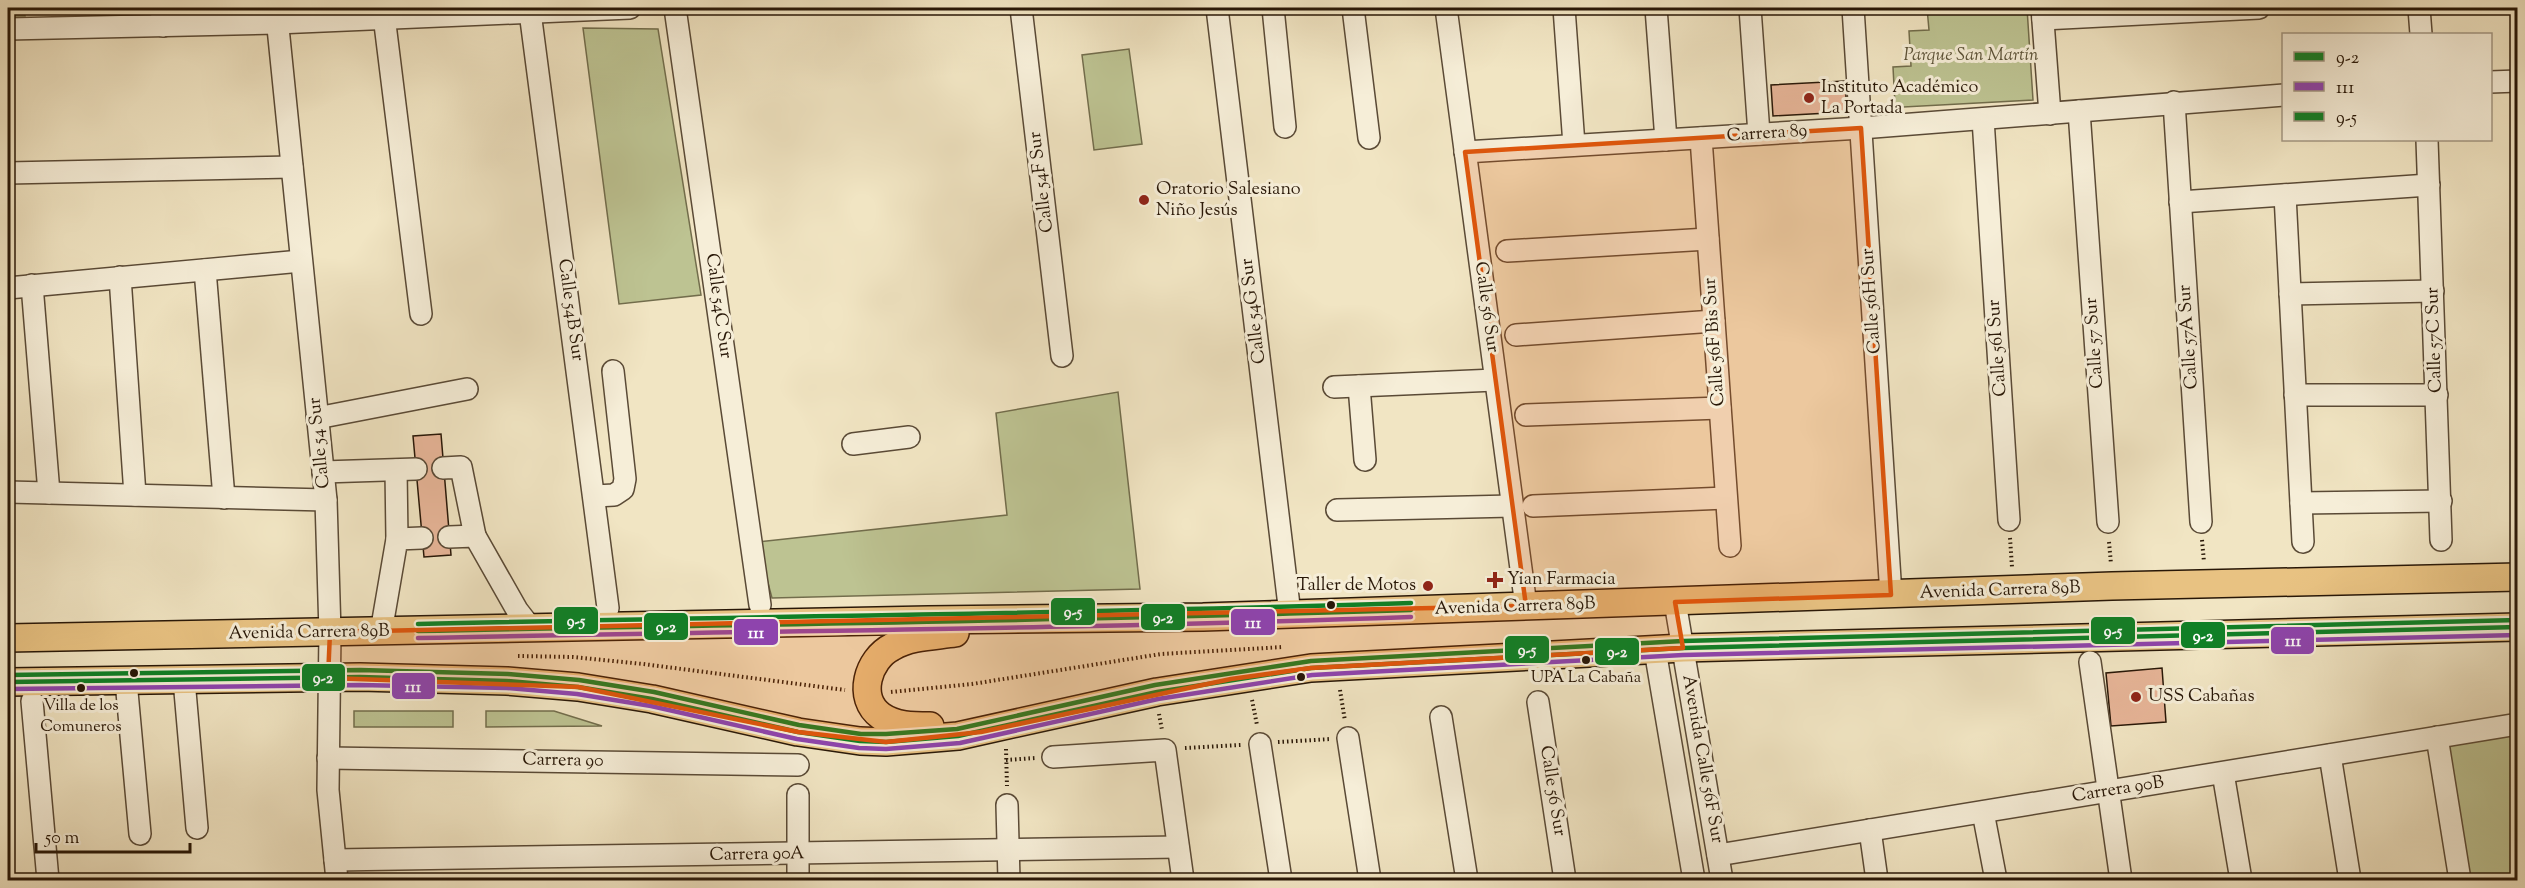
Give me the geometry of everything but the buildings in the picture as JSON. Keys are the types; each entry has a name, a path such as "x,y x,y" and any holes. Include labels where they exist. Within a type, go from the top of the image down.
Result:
{"main road":[{"name":"Avenida Carrera 89B","path":"8,638 1290,614 2112,586 2517,578"},
{"path":"1042,618 905,641 881,654 870,671 867,691 874,710 880,716 902,725 938,726 1043,717"},
{"path":"8,682 328,678 507,681 578,687 652,699 798,732 860,741 924,740 981,732 1156,693 1311,668 1683,648 2517,627"}],"street":[{"path":"8,29 162,17 530,12 630,8"},
{"name":"Calle 54C Sur","path":"675,8 760,605"},
{"name":"Calle 54F Sur","path":"1021,8 1062,356"},
{"name":"Calle 54G Sur","path":"1217,8 1290,614"},
{"path":"1273,8 1285,128"},
{"path":"1353,8 1369,138"},
{"name":"Calle 56 Sur","path":"1446,8 1495,380 1523,506 1526,606"},
{"path":"1564,8 1574,145"},
{"path":"1656,8 1666,140"},
{"path":"1750,8 1759,134"},
{"name":"Calle 56H Sur","path":"1853,8 1891,595"},
{"path":"2050,114 2042,13 2259,8"},
{"path":"2419,8 2421,33"},
{"name":"Calle 54B Sur","path":"530,12 608,608"},
{"path":"384,13 421,314"},
{"name":"Calle 54 Sur","path":"276,15 326,500 330,632 328,790 336,870"},
{"path":"2492,82 2517,81"},
{"name":"Carrera 89","path":"1465,152 1861,128 2282,95"},
{"name":"Calle 57A Sur","path":"2174,102 2201,522"},
{"name":"Calle 57 Sur","path":"2079,111 2108,522"},
{"name":"Calle 56I Sur","path":"1983,118 2009,520"},
{"name":"Calle 56F Bis Sur","path":"1701,138 1730,546"},
{"name":"Calle 57C Sur","path":"2427,141 2441,540"},
{"path":"8,172 292,167"},
{"path":"2181,202 2429,186"},
{"path":"2285,195 2303,542"},
{"path":"1507,251 1708,239"},
{"path":"8,288 302,261"},
{"path":"205,270 224,498"},
{"path":"120,277 135,495"},
{"path":"32,285 49,493"},
{"path":"2290,294 2433,291"},
{"path":"1516,335 1714,321"},
{"path":"595,496 614,495 623,489 625,479 613,371"},
{"path":"1334,387 1495,380"},
{"path":"1359,386 1365,460"},
{"path":"317,418 467,389"},
{"path":"2295,395 2437,395"},
{"path":"1526,415 1720,408"},
{"path":"853,444 909,437"},
{"path":"443,468 461,467 475,536 517,610 531,628"},
{"path":"323,472 406,469 398,539 381,632"},
{"path":"8,492 326,500"},
{"path":"1337,510 1726,498"},
{"path":"2301,503 2440,501"},
{"path":"449,537 475,536"},
{"path":"398,539 422,538"},
{"name":"Avenida Calle 56F Sur","path":"1675,602 1722,880"},
{"name":"Avenida Calle 56F Sur","path":"1655,650 1694,880"},
{"path":"2090,663 2121,880"},
{"path":"184,680 197,828"},
{"path":"126,681 140,834"},
{"path":"32,701 48,880"},
{"name":"Calle 56 Sur","path":"1538,702 1565,880"},
{"path":"1441,717 1467,880"},
{"name":"Carrera 90B","path":"1718,855 2517,724"},
{"path":"2438,737 2460,880"},
{"path":"1348,738 1370,880"},
{"path":"1260,744 1281,880"},
{"path":"1053,757 1165,750 1183,880"},
{"path":"2330,755 2350,880"},
{"name":"Carrera 90","path":"328,758 798,765"},
{"path":"2223,773 2241,880"},
{"path":"798,795 798,880"},
{"path":"1007,805 1008,880"},
{"path":"1983,812 1996,880"},
{"path":"1870,830 1877,880"},
{"name":"Carrera 90A","path":"336,870 798,854 1178,847"}],"path":[{"path":"2009,520 2013,577"},
{"path":"2108,522 2112,574"},
{"path":"2201,522 2204,572"},
{"path":"511,656 573,657 831,690 867,691 928,690 1161,654 1292,646"},
{"path":"1340,686 1348,738"},
{"path":"1252,696 1260,744"},
{"path":"1006,748 1007,805"},
{"path":"1006,760 1053,757"}],"highlighted area":[{"path":"1861,128 1891,595 1675,602 1683,648 1311,668 1231,679 981,732 886,742 798,732 578,687 328,678 330,632 1526,606 1465,152"}],"green space":[{"path":"8,8 24,8 25,16 8,16"},
{"name":"Parque San Martín","path":"1927,8 2027,8 2033,100 1885,108 1885,106 1895,105 1893,67 1911,66 1909,31 1929,30"},
{"path":"583,28 658,29 701,295 619,304"},
{"path":"1129,49 1142,144 1094,150 1082,55"},
{"path":"1118,392 1140,589 772,598 757,542 1007,515 996,413"},
{"path":"354,711 453,711 453,727 354,727"},
{"path":"486,711 554,711 602,726 486,727"},
{"path":"2517,734 2517,880 2470,880 2447,744"}],"transit line":[{"name":"9-5","path":"418,624 1411,603"},
{"name":"9-2","path":"418,631 1039,620 1411,610"},
{"name":"111","path":"418,638 1039,627 1411,617"},
{"name":"9-5","path":"8,675 360,670 508,674 579,680 654,692 799,725 861,734 886,734 957,729 1155,685 1311,661 1683,641 2518,620"},
{"name":"9-2","path":"8,682 360,677 507,681 578,687 652,699 798,732 860,741 886,742 958,736 1157,692 1311,668 1683,648 2518,627"},
{"name":"111","path":"8,689 360,685 507,688 577,694 651,706 797,739 859,748 886,749 960,743 1158,699 1312,675 1683,655 2518,635"}],"place":[{"name":"Instituto Académico La Portada","path":"1809,98"},
{"name":"Oratorio Salesiano Niño Jesús","path":"1144,200"},
{"name":"Yian Farmacia","path":"1495,580"},
{"name":"Taller de Motos","path":"1428,586"},
{"name":"UPA La Cabaña","path":"1586,660"},
{"name":"Villa de los Comuneros","path":"81,688"},
{"name":"USS Cabañas","path":"2136,697"}]}
